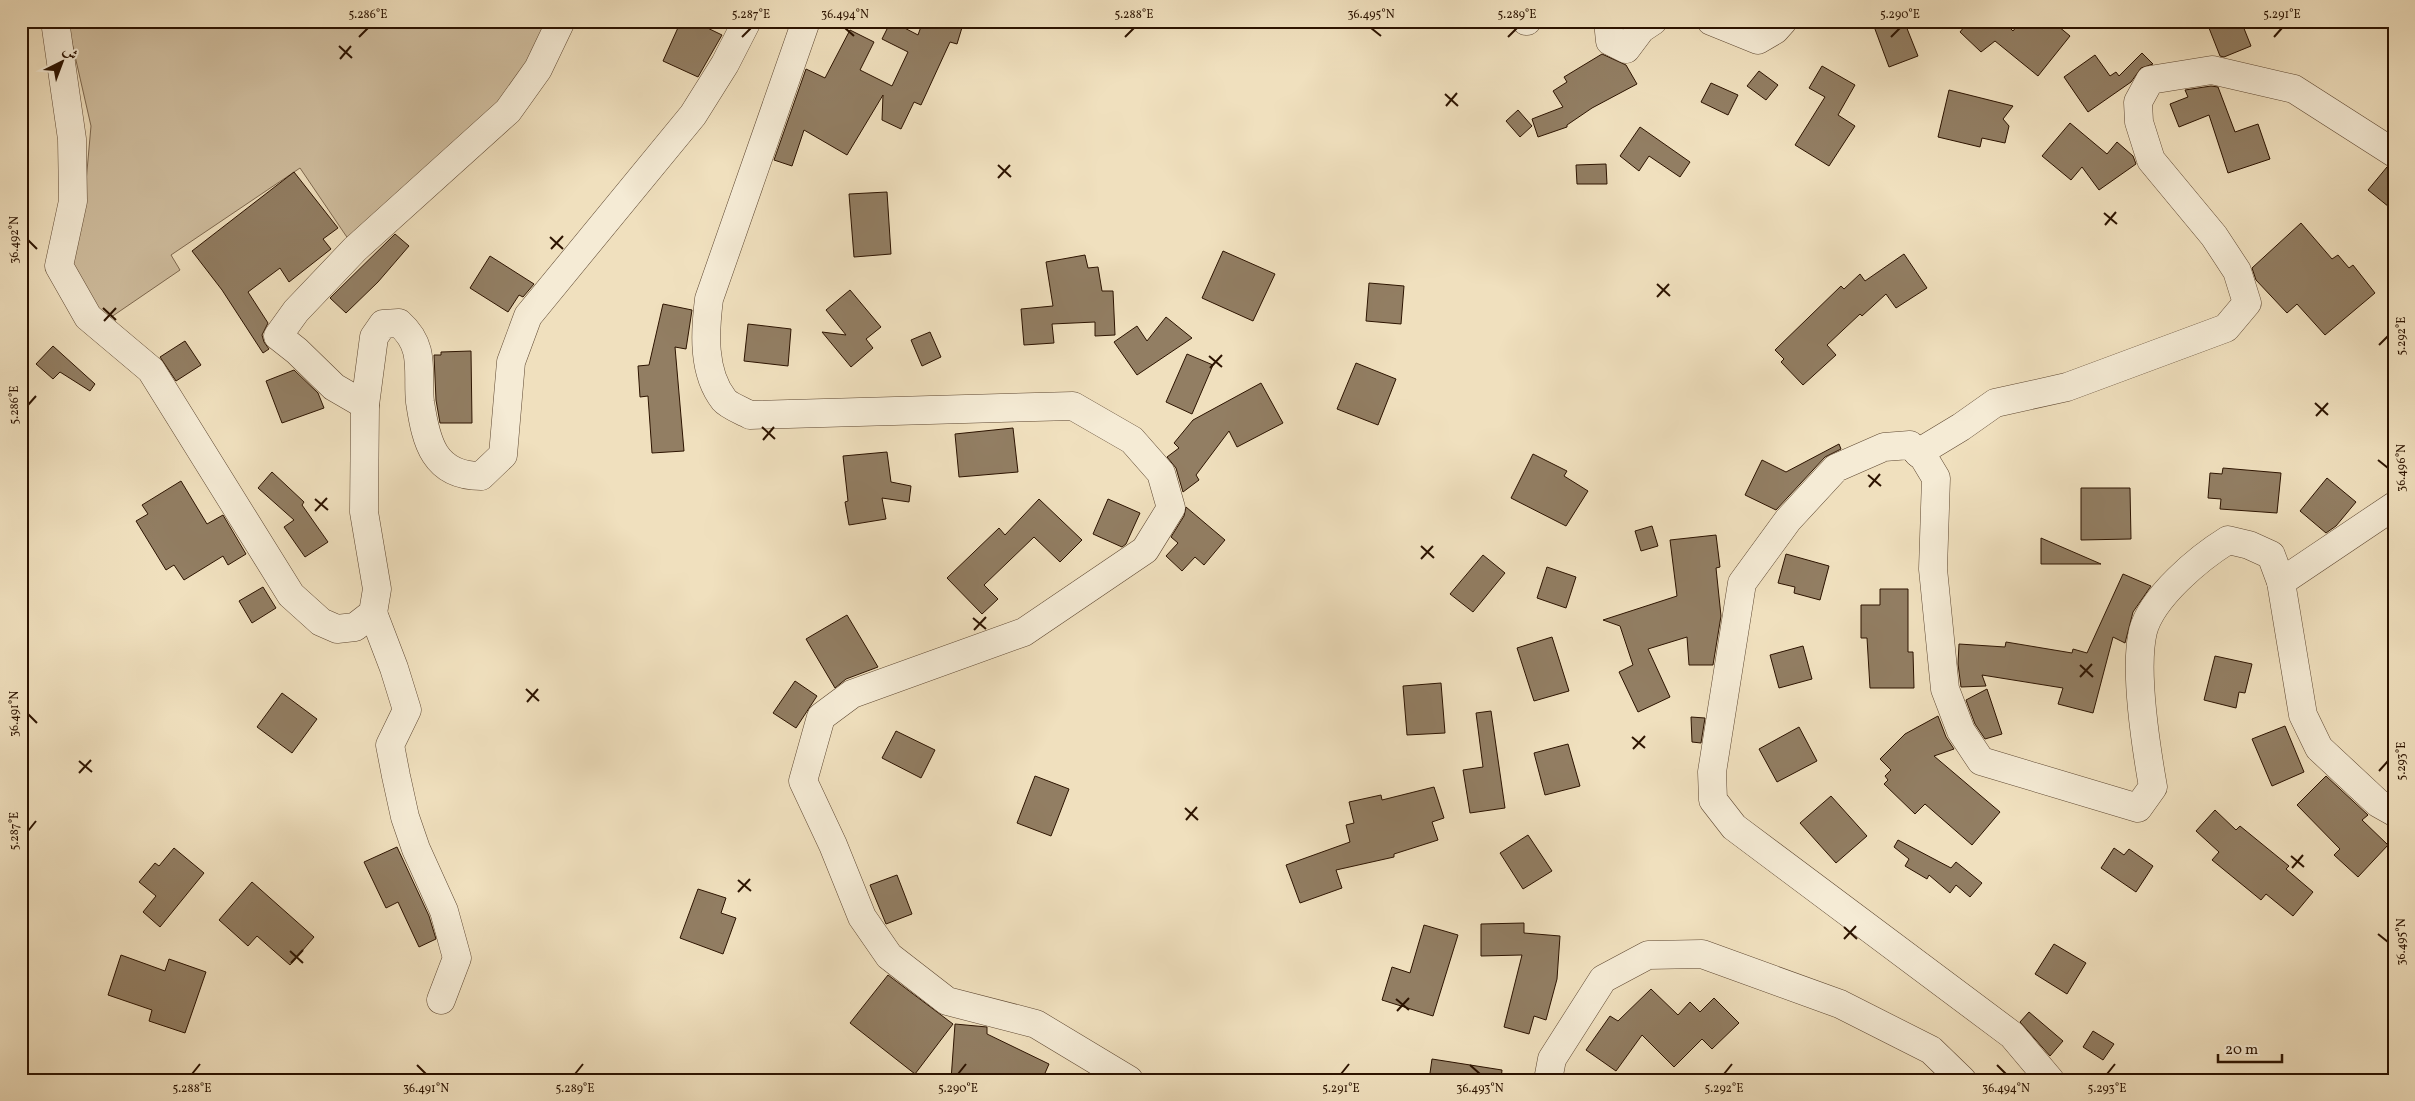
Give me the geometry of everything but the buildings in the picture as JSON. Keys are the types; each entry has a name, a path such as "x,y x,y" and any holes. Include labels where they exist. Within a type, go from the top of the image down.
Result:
{"street":[{"path":"55,21 72,139 73,201 59,266 88,317 151,370 291,595 321,622 337,629 355,627 372,612"},
{"path":"365,405 334,387 297,351 278,336 296,311 355,249 508,111 538,69 561,21"},
{"path":"441,1000 457,958 444,911 416,849 405,817 390,745 406,710 394,668 372,612 377,589 364,512 365,405 374,337 383,324 399,323 411,334 418,352 420,402 431,448 444,467 467,476 481,476 502,455 511,362 528,316 693,115 725,64 748,21"},
{"path":"806,21 709,299 704,338 712,376 724,401 750,415 1073,406 1132,440 1161,473 1171,508 1145,550 1024,632 852,694 822,718 803,781 833,845 862,917 889,956 947,1000 1036,1024 1129,1080"},
{"path":"1608,21 1610,41 1626,49 1640,29 1653,21"},
{"path":"1711,21 1758,40 1775,30 1783,21"},
{"path":"1918,453 1961,427 1995,402 2067,387 2226,328 2247,303 2237,271 2214,236 2152,160 2139,122 2138,102 2150,80 2212,70 2294,90 2394,153"},
{"path":"2050,1080 2012,1035 1734,827 1713,800 1712,772 1742,583 1788,520 1836,468 1884,447 1910,445 1924,458 1936,478 1933,570 1944,689 1961,731 1981,761 2138,808 2153,787 2139,662 2143,630 2164,593 2210,551 2228,540 2249,545 2271,555 2281,582 2303,715 2319,748 2378,803 2394,812"},
{"path":"2281,582 2394,506"},
{"path":"1548,1080 1552,1058 1603,979 1648,955 1702,954 1840,1004 1932,1050 1962,1080"}],"shaded area":[{"path":"67,21 550,21 511,90 355,249 300,168 171,255 180,270 101,324 71,266 86,182 91,126"}]}
